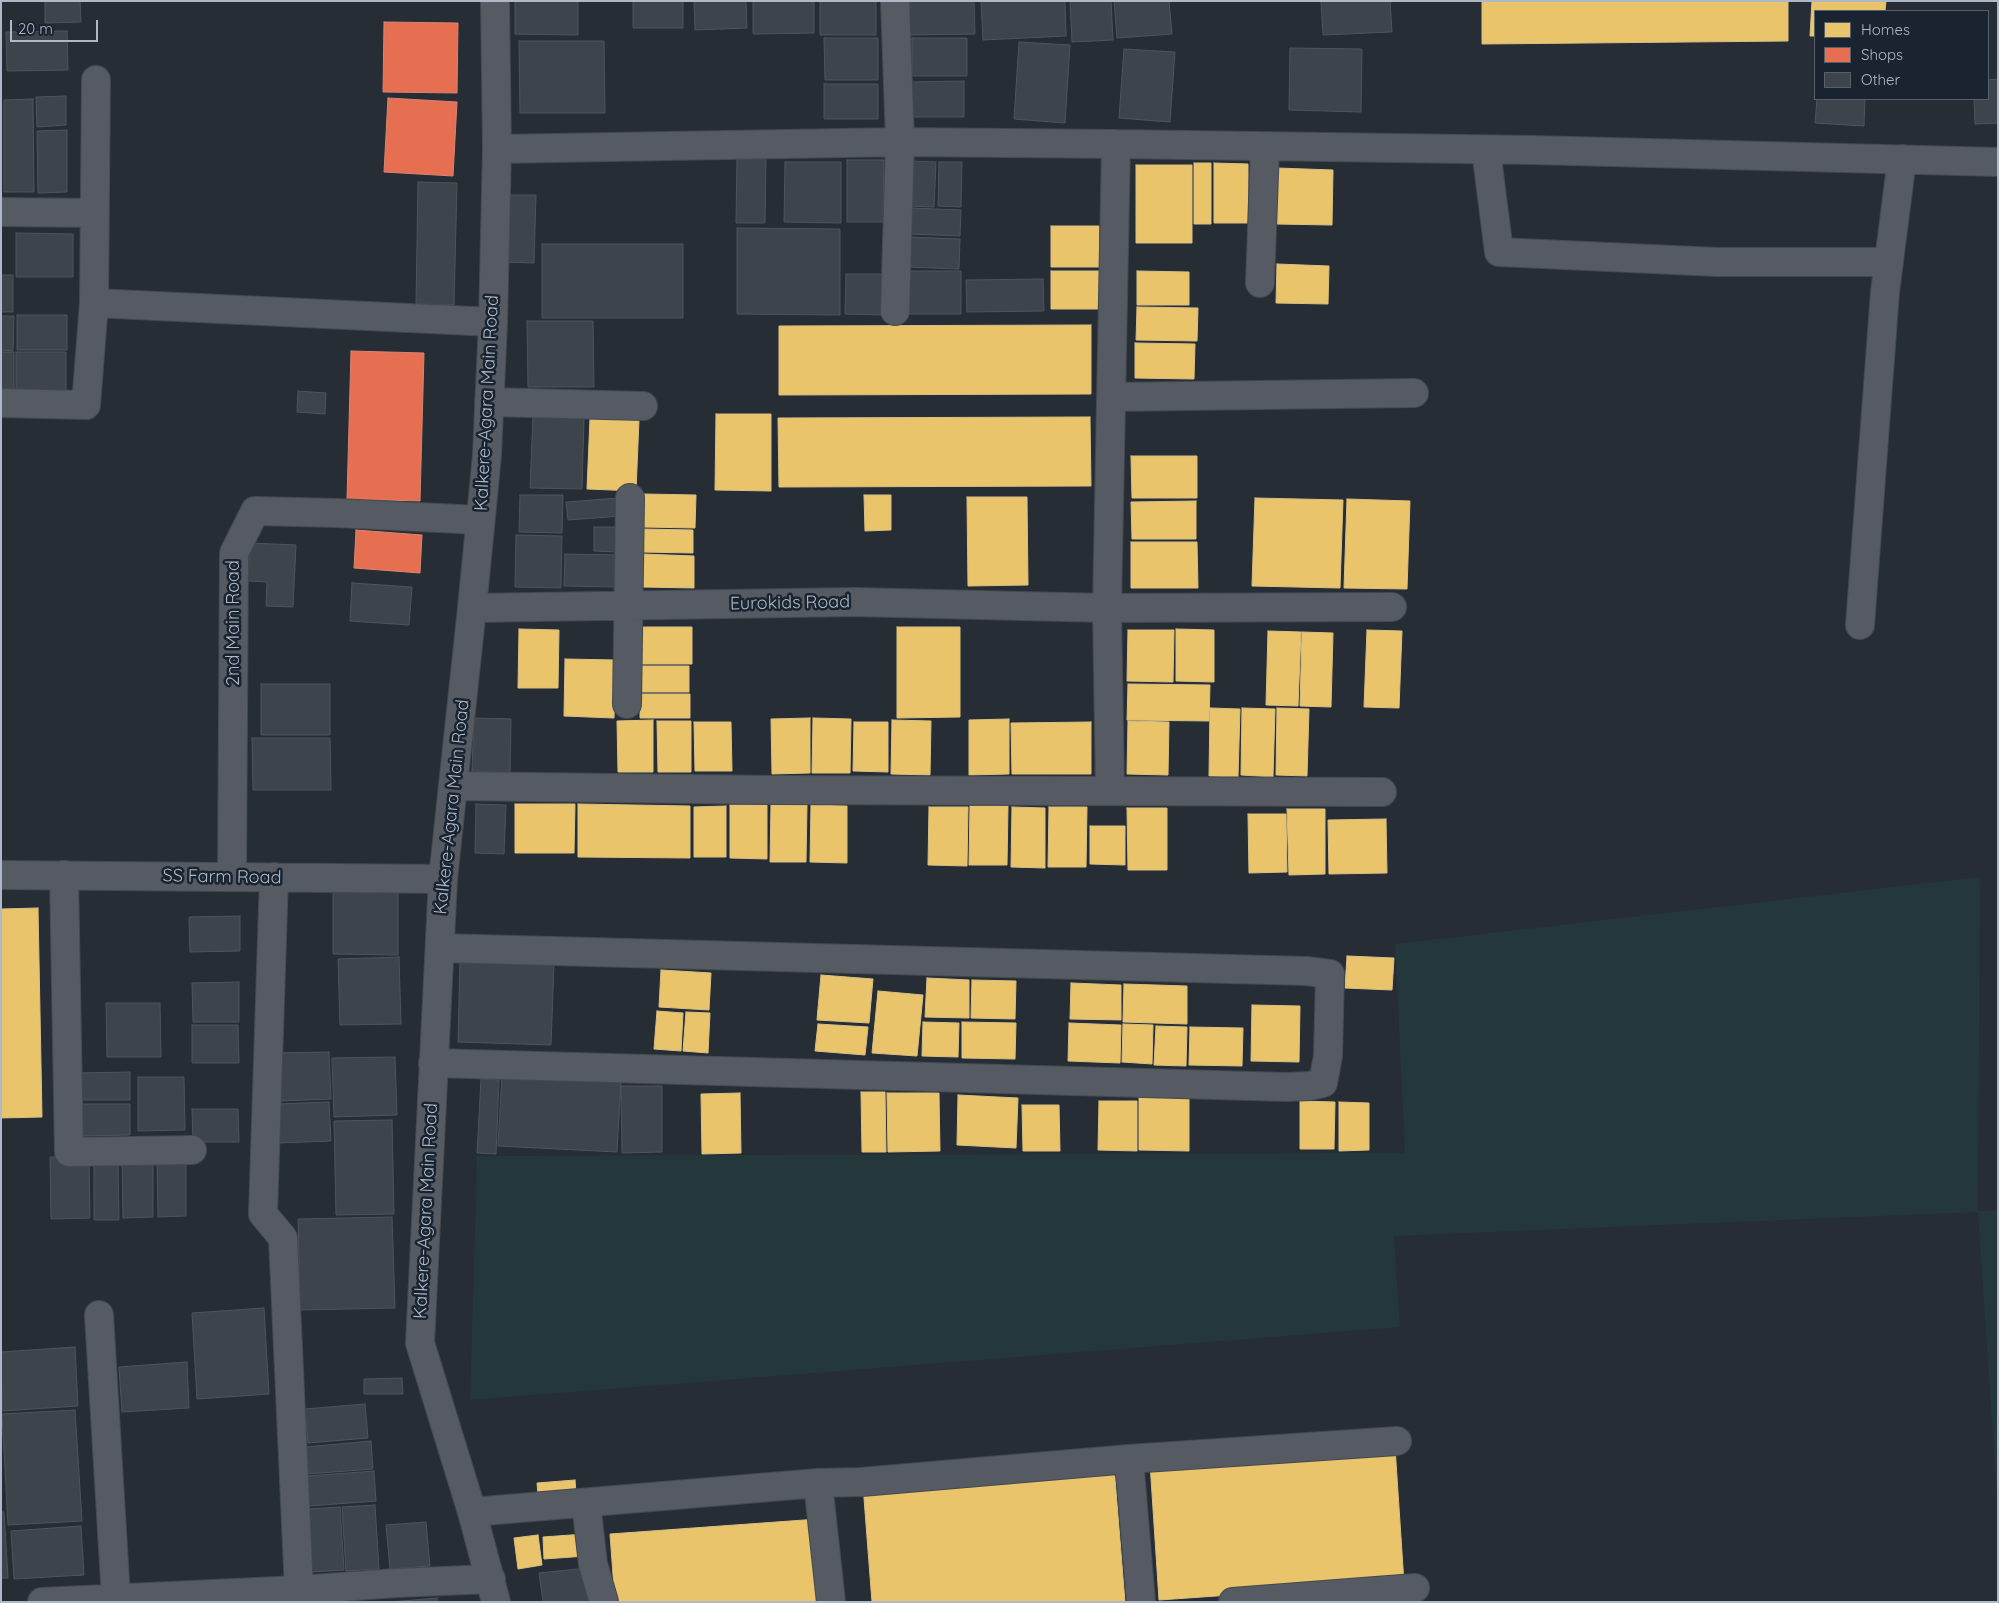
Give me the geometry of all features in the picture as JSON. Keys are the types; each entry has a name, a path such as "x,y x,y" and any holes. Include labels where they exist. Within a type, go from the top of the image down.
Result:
{"street":[{"name":"Kalkere-Agara Main Road","path":"493,1590 472,1512 420,1343 443,879 472,608 487,455 490,402 497,149 495,1"},
{"path":"895,1 900,142 895,311"},
{"path":"1,403 86,405 94,303 96,80"},
{"path":"497,149 900,142 1486,150 1998,162"},
{"path":"1110,791 1107,608 1116,144"},
{"path":"1260,283 1265,147"},
{"path":"1486,150 1499,252 1717,262 1889,262"},
{"path":"1860,624 1885,292 1902,159"},
{"path":"1,212 95,213"},
{"path":"94,303 493,322"},
{"path":"1111,397 1414,393"},
{"path":"490,402 643,406"},
{"path":"627,704 630,498"},
{"name":"2nd Main Road","path":"232,876 234,553 255,511 480,520"},
{"name":"Eurokids Road","path":"472,608 853,602 1107,608 1392,607"},
{"path":"453,786 775,790 1382,792"},
{"name":"SS Farm Road","path":"1,875 443,879"},
{"path":"64,875 70,1152 192,1150"},
{"path":"274,877 263,1214 283,1238 299,1590"},
{"path":"433,1063 1286,1088 1323,1083 1328,1056 1330,974 1306,971 440,948"},
{"path":"99,1315 116,1598"},
{"path":"472,1512 1129,1459 1397,1441"},
{"path":"1129,1459 1141,1602"},
{"path":"818,1483 831,1602"},
{"path":"586,1503 593,1564 604,1602"},
{"path":"42,1602 299,1590 396,1583 493,1590"},
{"path":"1233,1602 1415,1588"}],"green space":[{"path":"1980,877 1978,1211 1998,1211 1998,1512 1978,1212 1394,1236 1400,1327 470,1400 477,1156 1405,1153 1395,944"}],"building: Homes":[{"path":"1482,1 1788,1 1788,41 1482,44"},
{"path":"1812,1 1886,1 1885,10 1814,10 1814,36 1810,36"},
{"path":"1194,163 1211,163 1211,224 1194,224"},
{"path":"1214,163 1248,164 1248,223 1214,223"},
{"path":"1136,165 1192,165 1192,243 1136,243"},
{"path":"1277,168 1333,170 1332,225 1276,224"},
{"path":"1051,226 1099,226 1099,267 1051,267"},
{"path":"1277,264 1329,266 1328,304 1276,303"},
{"path":"1051,271 1099,271 1099,309 1051,309"},
{"path":"1137,271 1189,272 1189,305 1137,305"},
{"path":"1137,307 1198,308 1197,341 1136,340"},
{"path":"1091,325 1091,394 779,395 779,326"},
{"path":"1135,343 1195,344 1194,379 1135,378"},
{"path":"716,414 771,414 771,491 715,490"},
{"path":"1090,417 1091,486 779,487 778,418"},
{"path":"590,418 639,420 636,491 587,489"},
{"path":"1131,456 1197,456 1197,498 1132,498"},
{"path":"644,494 696,495 695,528 643,527"},
{"path":"864,495 891,495 891,530 865,531"},
{"path":"967,497 1027,497 1028,585 968,586"},
{"path":"1255,498 1343,500 1340,588 1252,586"},
{"path":"1347,499 1410,501 1407,589 1344,588"},
{"path":"1196,501 1196,539 1132,539 1131,502"},
{"path":"643,529 693,530 693,553 642,552"},
{"path":"1131,542 1197,542 1198,588 1131,588"},
{"path":"643,554 694,556 694,588 642,587"},
{"path":"639,627 692,627 692,664 639,664"},
{"path":"897,627 960,627 960,717 897,718"},
{"path":"519,629 559,630 558,688 518,688"},
{"path":"1176,629 1214,630 1214,682 1176,681"},
{"path":"1128,630 1174,630 1173,682 1127,681"},
{"path":"1367,630 1402,631 1399,708 1364,707"},
{"path":"1268,631 1301,632 1298,706 1266,705"},
{"path":"1302,632 1333,633 1331,707 1300,706"},
{"path":"565,659 616,660 614,718 564,716"},
{"path":"640,666 689,666 689,692 641,692"},
{"path":"1128,684 1210,685 1209,721 1127,720"},
{"path":"640,694 690,694 690,718 640,718"},
{"path":"1210,708 1240,709 1238,777 1209,776"},
{"path":"1242,708 1275,709 1273,777 1241,775"},
{"path":"1277,708 1309,709 1307,776 1276,775"},
{"path":"810,718 810,773 772,774 771,719"},
{"path":"813,718 851,719 850,773 812,773"},
{"path":"1009,719 1009,774 969,775 969,720"},
{"path":"653,720 653,772 618,772 617,721"},
{"path":"892,720 931,721 930,775 891,774"},
{"path":"657,721 691,721 691,772 658,772"},
{"path":"1128,721 1169,722 1168,775 1127,774"},
{"path":"694,722 731,722 732,771 695,771"},
{"path":"854,722 888,722 888,772 853,771"},
{"path":"1091,722 1091,774 1012,774 1011,723"},
{"path":"515,804 575,804 574,853 515,853"},
{"path":"578,804 690,806 690,858 578,857"},
{"path":"730,805 767,805 767,859 730,858"},
{"path":"771,805 807,805 806,862 770,862"},
{"path":"811,805 847,806 847,863 810,862"},
{"path":"726,806 726,857 694,857 694,807"},
{"path":"970,806 1008,806 1007,865 969,865"},
{"path":"929,807 968,807 967,866 928,865"},
{"path":"1012,807 1045,808 1045,868 1011,867"},
{"path":"1049,807 1087,807 1086,867 1048,867"},
{"path":"1127,808 1167,808 1167,870 1128,870"},
{"path":"1287,809 1325,809 1325,874 1289,875"},
{"path":"1248,814 1286,814 1287,872 1249,873"},
{"path":"1386,819 1387,873 1329,874 1328,820"},
{"path":"1090,826 1125,826 1125,865 1090,864"},
{"path":"38,908 42,1117 1,1118 1,909"},
{"path":"1347,956 1394,958 1392,990 1345,988"},
{"path":"661,970 711,973 709,1010 659,1007"},
{"path":"821,975 873,979 869,1023 817,1020"},
{"path":"927,978 969,980 969,1018 925,1017"},
{"path":"972,980 1016,981 1015,1019 971,1018"},
{"path":"1071,983 1121,985 1121,1020 1070,1019"},
{"path":"1124,984 1187,986 1187,1024 1123,1022"},
{"path":"878,991 923,995 917,1056 872,1053"},
{"path":"1252,1005 1300,1006 1299,1062 1251,1061"},
{"path":"657,1011 683,1013 681,1051 654,1049"},
{"path":"686,1012 710,1013 708,1053 683,1051"},
{"path":"923,1022 959,1023 958,1057 922,1056"},
{"path":"962,1022 1016,1023 1015,1059 962,1058"},
{"path":"1069,1023 1121,1025 1120,1063 1068,1061"},
{"path":"818,1024 868,1027 865,1055 815,1051"},
{"path":"1123,1024 1153,1025 1152,1064 1122,1062"},
{"path":"1156,1026 1187,1027 1186,1066 1154,1065"},
{"path":"1190,1027 1243,1028 1242,1066 1189,1065"},
{"path":"861,1092 885,1092 886,1152 862,1152"},
{"path":"740,1093 741,1153 702,1154 701,1094"},
{"path":"887,1093 939,1093 940,1151 888,1152"},
{"path":"958,1095 1018,1098 1016,1148 957,1145"},
{"path":"1139,1097 1189,1097 1189,1151 1139,1150"},
{"path":"1099,1101 1137,1101 1137,1151 1098,1150"},
{"path":"1300,1101 1335,1102 1334,1149 1300,1149"},
{"path":"1339,1102 1369,1103 1369,1150 1339,1151"},
{"path":"1022,1105 1059,1105 1060,1151 1023,1151"},
{"path":"1395,1447 1404,1583 1159,1600 1150,1463"},
{"path":"1114,1465 1125,1602 872,1602 863,1485"},
{"path":"575,1480 576,1493 538,1495 537,1483"},
{"path":"818,1519 824,1602 615,1602 610,1534"},
{"path":"585,1534 586,1556 544,1559 543,1537"},
{"path":"538,1535 542,1565 518,1569 514,1538"}],"building: Shops":[{"path":"384,22 458,23 457,93 383,92"},
{"path":"388,98 457,102 453,176 384,172"},
{"path":"351,351 424,353 420,501 347,499"},
{"path":"356,530 422,535 420,573 354,568"}],"building: Other":[{"path":"45,1 80,1 81,22 45,23"},
{"path":"515,1 578,1 578,35 515,34"},
{"path":"633,1 683,1 683,28 633,28"},
{"path":"694,1 746,1 747,28 695,30"},
{"path":"753,1 814,1 814,33 753,34"},
{"path":"820,1 876,1 876,35 820,35"},
{"path":"909,1 974,1 975,34 910,35"},
{"path":"981,1 1065,1 1066,36 983,40"},
{"path":"1070,1 1111,1 1113,40 1072,42"},
{"path":"1114,1 1169,1 1172,34 1117,38"},
{"path":"1321,1 1390,1 1392,32 1323,35"},
{"path":"67,31 68,70 7,71 6,32"},
{"path":"824,38 878,38 878,80 825,80"},
{"path":"912,38 967,38 967,76 912,76"},
{"path":"519,41 604,41 605,113 520,113"},
{"path":"1019,42 1070,45 1065,123 1014,119"},
{"path":"1290,48 1362,49 1361,112 1289,110"},
{"path":"1124,49 1175,52 1170,122 1119,118"},
{"path":"1998,79 1998,123 1975,124 1974,100 1989,100 1989,80"},
{"path":"964,81 964,117 913,117 912,82"},
{"path":"824,84 878,84 878,119 824,119"},
{"path":"66,96 66,125 37,127 36,97"},
{"path":"33,99 34,192 4,192 4,100"},
{"path":"1817,100 1865,100 1864,126 1815,123"},
{"path":"67,130 67,192 38,193 37,131"},
{"path":"737,158 766,158 765,223 736,223"},
{"path":"847,160 884,160 883,222 847,222"},
{"path":"910,161 936,162 934,207 908,206"},
{"path":"785,162 841,162 841,223 784,222"},
{"path":"939,162 962,162 961,207 938,206"},
{"path":"418,182 457,183 454,305 416,304"},
{"path":"506,195 536,195 534,263 504,262"},
{"path":"910,208 961,210 960,236 909,234"},
{"path":"737,228 840,229 840,315 737,314"},
{"path":"16,233 73,234 73,277 16,277"},
{"path":"909,237 960,239 959,269 908,267"},
{"path":"542,244 683,244 683,318 542,318"},
{"path":"908,271 961,271 961,314 908,314"},
{"path":"846,274 884,274 884,315 845,314"},
{"path":"1,275 13,275 13,312 1,312"},
{"path":"1043,279 1044,311 967,312 966,280"},
{"path":"17,315 67,315 67,350 17,350"},
{"path":"1,316 14,316 13,351 1,350"},
{"path":"527,321 593,321 594,387 528,387"},
{"path":"1,352 14,352 14,392 1,392"},
{"path":"16,352 66,352 66,393 16,393"},
{"path":"298,391 326,393 325,414 297,412"},
{"path":"533,416 584,418 582,489 530,488"},
{"path":"520,495 563,495 562,533 519,532"},
{"path":"619,498 621,516 568,520 566,502"},
{"path":"594,527 619,527 618,552 594,551"},
{"path":"516,535 562,536 561,588 515,587"},
{"path":"250,543 296,545 293,607 266,606 267,582 248,581"},
{"path":"565,554 617,555 617,587 564,586"},
{"path":"352,583 412,587 409,625 350,621"},
{"path":"261,684 330,684 330,735 261,735"},
{"path":"474,718 511,719 510,773 472,771"},
{"path":"252,738 330,738 331,790 253,790"},
{"path":"476,804 506,805 504,854 475,853"},
{"path":"333,892 398,892 398,955 333,954"},
{"path":"240,916 240,951 190,952 189,917"},
{"path":"399,957 401,1024 340,1025 338,959"},
{"path":"460,961 554,963 551,1045 458,1042"},
{"path":"239,982 239,1022 193,1022 192,983"},
{"path":"106,1003 160,1003 161,1057 107,1057"},
{"path":"192,1025 238,1025 239,1063 192,1063"},
{"path":"329,1052 331,1099 279,1101 277,1053"},
{"path":"395,1057 397,1115 334,1117 332,1058"},
{"path":"130,1072 130,1100 79,1100 79,1073"},
{"path":"502,1075 621,1081 617,1152 498,1146"},
{"path":"138,1077 184,1077 185,1130 138,1131"},
{"path":"481,1079 499,1080 496,1154 477,1153"},
{"path":"621,1086 662,1086 662,1152 622,1153"},
{"path":"329,1102 331,1141 278,1143 277,1104"},
{"path":"82,1104 130,1104 130,1135 82,1136"},
{"path":"192,1109 238,1109 239,1142 193,1142"},
{"path":"392,1120 394,1214 336,1215 334,1121"},
{"path":"89,1156 90,1218 51,1219 50,1157"},
{"path":"118,1160 119,1220 94,1220 94,1161"},
{"path":"157,1160 186,1160 186,1216 158,1217"},
{"path":"122,1161 153,1161 153,1217 123,1218"},
{"path":"392,1217 395,1308 300,1310 298,1219"},
{"path":"264,1308 269,1394 197,1399 192,1313"},
{"path":"75,1347 78,1406 2,1411 1,1352"},
{"path":"187,1362 189,1408 122,1412 119,1367"},
{"path":"402,1378 403,1394 364,1394 364,1379"},
{"path":"365,1404 368,1438 308,1443 305,1409"},
{"path":"75,1410 82,1521 8,1525 2,1414"},
{"path":"371,1441 373,1469 308,1474 306,1447"},
{"path":"374,1471 376,1501 309,1506 307,1476"},
{"path":"375,1505 379,1569 346,1571 342,1507"},
{"path":"340,1507 344,1570 311,1572 308,1509"},
{"path":"1,1512 4,1512 8,1578 1,1578"},
{"path":"426,1522 430,1566 390,1569 386,1525"},
{"path":"81,1526 84,1575 14,1579 11,1531"},
{"path":"587,1568 591,1602 543,1602 539,1573"},
{"path":"437,1598 437,1602 391,1602"}]}
